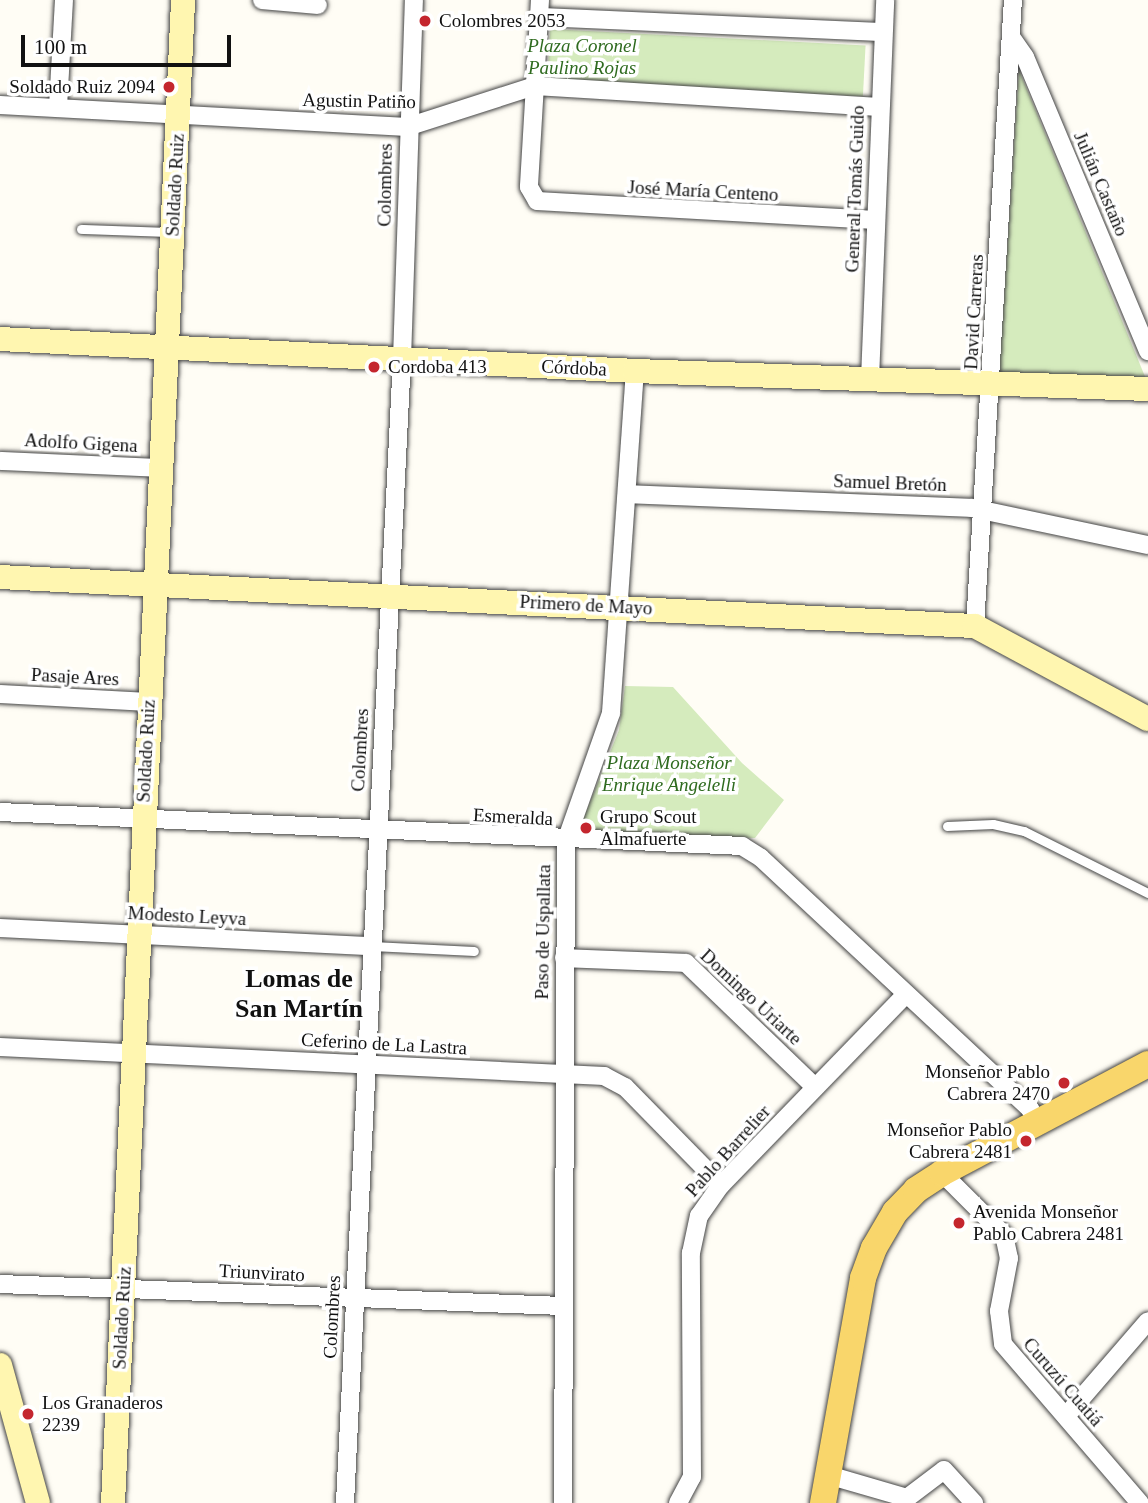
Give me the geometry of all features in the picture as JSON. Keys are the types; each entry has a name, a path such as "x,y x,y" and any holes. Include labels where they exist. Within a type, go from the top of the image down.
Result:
{"main road":[{"name":"Soldado Ruiz","path":"113,1503 183,0"},
{"name":"Córdoba","path":"0,339 635,371 1148,389"},
{"name":"Primero de Mayo","path":"0,578 620,606 975,626 1148,719"},
{"path":"823,1503 859,1296 871,1255 906,1199 942,1173 1148,1064"},
{"path":"0,1365 38,1503"}],"street":[{"path":"58,107 64,0"},
{"path":"262,0 318,5"},
{"name":"Colombres","path":"345,1503 402,359 407,127 414,0"},
{"name":"General Tomás Guido","path":"870,379 885,0"},
{"name":"David Carreras","path":"975,626 985,510 1013,0"},
{"path":"534,86 539,8 883,32"},
{"name":"Julián Castaño","path":"1011,37 1025,57 1148,351"},
{"name":"Agustin Patiño","path":"0,104 407,127 534,86 879,107"},
{"name":"José María Centeno","path":"534,86 531,197 543,204 875,219"},
{"name":"Paso de Uspallata","path":"564,1503 562,1074 566,841 609,726 620,606 635,371"},
{"name":"Adolfo Gigena","path":"0,461 160,468"},
{"name":"Samuel Bretón","path":"627,494 985,510 1148,545"},
{"name":"Pasaje Ares","path":"0,694 149,702"},
{"name":"Esmeralda","path":"0,812 566,841 742,846 761,858 1030,1109 1038,1123"},
{"name":"Modesto Leyva","path":"0,928 372,946"},
{"name":"Domingo Uriarte","path":"564,958 686,962 816,1087"},
{"name":"Pablo Barrelier","path":"678,1503 692,1477 691,1240 699,1216 722,1185 905,995"},
{"name":"Ceferino de La Lastra","path":"0,1048 366,1063 562,1074 615,1080 722,1185"},
{"name":"Curuzú Cuatiá","path":"942,1173 1004,1235 1009,1258 999,1311 1003,1344 1142,1499"},
{"name":"Triunvirato","path":"0,1284 564,1306"},
{"path":"1066,1416 1148,1321"},
{"path":"828,1475 907,1498 944,1470 974,1503"}],"lane":[{"path":"81,229 173,232"},
{"path":"947,826 993,824 1024,831 1148,893"},
{"path":"372,946 474,951"}],"green space":[{"name":"Plaza Coronel Paulino Rojas","path":"550,29 866,46 863,96 547,80"},
{"path":"1019,70 1146,379 999,375"},
{"name":"Plaza Monseñor Enrique Angelelli","path":"625,686 673,687 742,763 784,800 755,838 577,834 619,730"}],"place":[{"name":"Colombres 2053","path":"425,21"},
{"name":"Soldado Ruiz 2094","path":"169,87"},
{"name":"Cordoba 413","path":"374,367"},
{"name":"Grupo Scout Almafuerte","path":"586,828"},
{"name":"Monseñor Pablo Cabrera 2470","path":"1064,1083"},
{"name":"Monseñor Pablo Cabrera 2481","path":"1026,1141"},
{"name":"Avenida Monseñor Pablo Cabrera 2481","path":"959,1223"},
{"name":"Los Granaderos 2239","path":"28,1414"}],"district":[{"name":"Lomas de San Martín","path":"299,994"}]}
